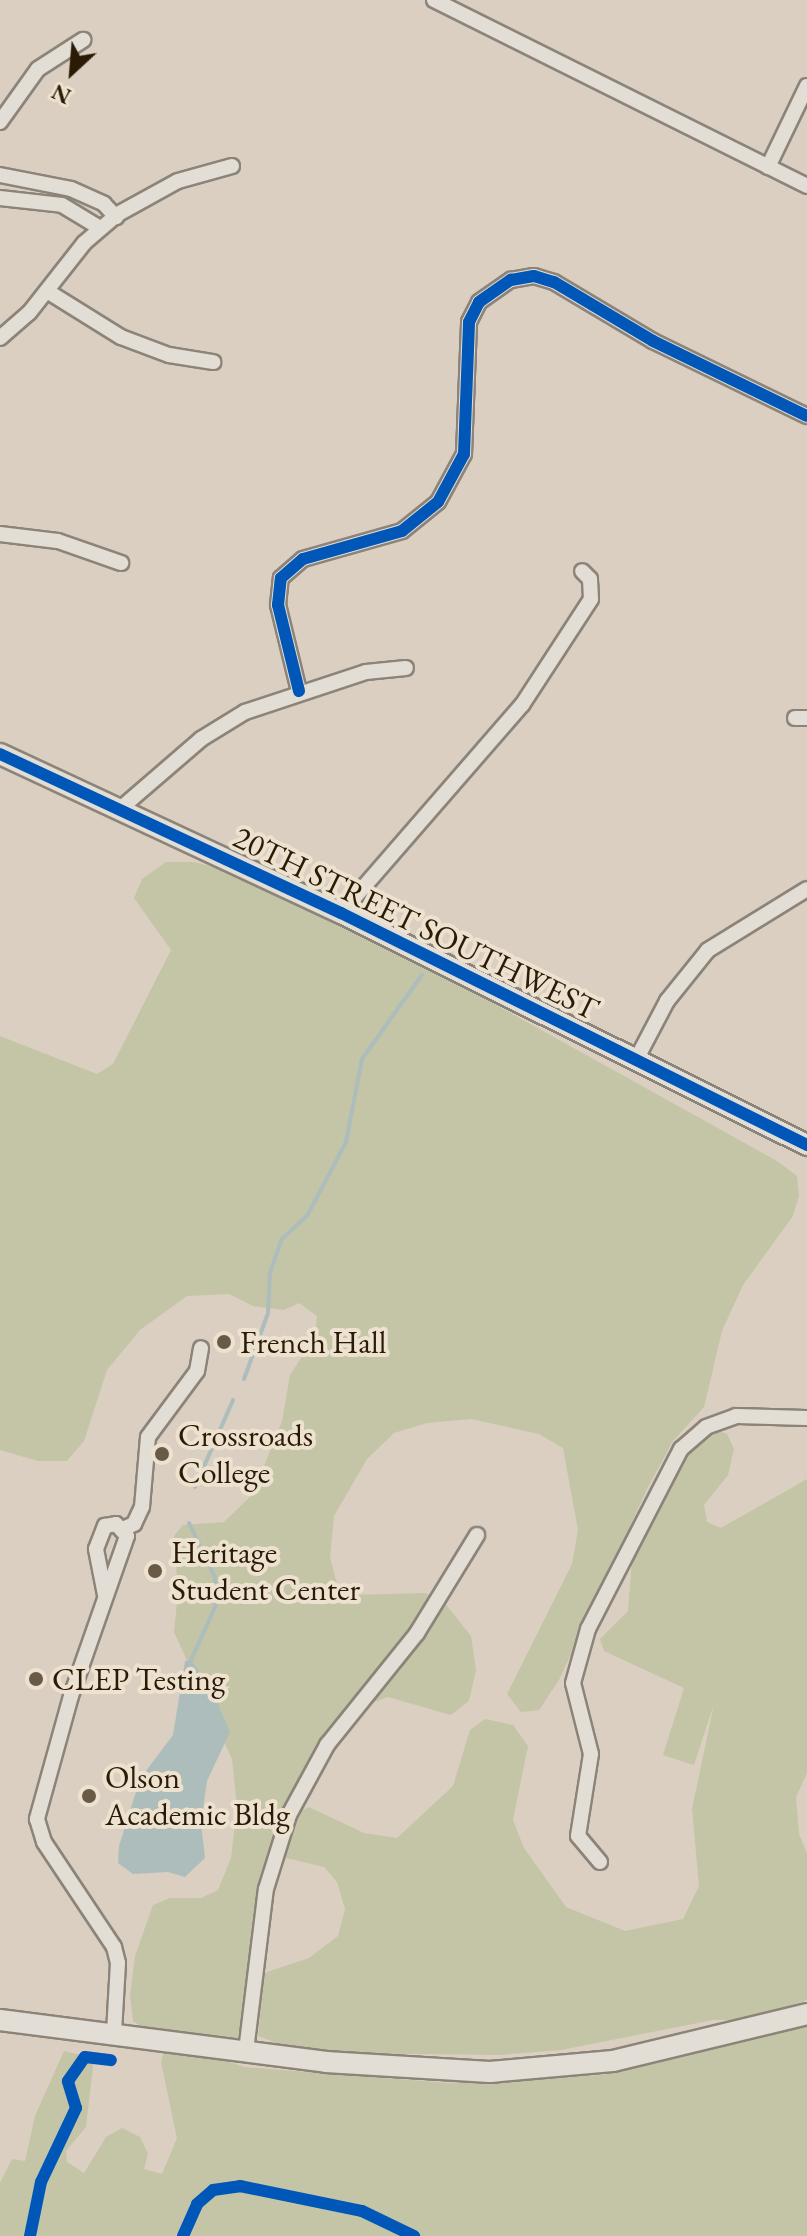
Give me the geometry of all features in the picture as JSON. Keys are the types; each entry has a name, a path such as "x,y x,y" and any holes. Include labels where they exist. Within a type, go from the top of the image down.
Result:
{"street":[{"path":"438,1 807,186"},
{"path":"0,122 38,69 83,40"},
{"path":"768,167 807,86"},
{"path":"0,338 47,291 100,228 178,181 232,166"},
{"path":"0,175 71,189 104,204 116,217"},
{"path":"0,198 62,205 100,228"},
{"path":"299,691 278,585 303,559 412,525 448,490 464,454 469,322 479,302 501,285 523,277 544,278 653,341 807,416"},
{"path":"47,291 121,337 169,355 213,362"},
{"path":"0,534 58,541 121,563"},
{"path":"341,913 522,705 591,599 590,579 582,571"},
{"path":"120,809 222,725 299,691 366,672 406,668"},
{"name":"20TH STREET SOUTHWEST","path":"0,754 341,913 807,1145"},
{"path":"636,1060 667,1001 708,950 807,889"},
{"path":"105,1595 95,1569 99,1536 105,1526 125,1528 134,1524 142,1507 148,1437 197,1371 201,1348"},
{"path":"600,1862 578,1836 591,1754 573,1683 588,1629 681,1449 706,1427 736,1416 807,1418"},
{"path":"114,2032 114,1947 44,1842 37,1819 105,1595 127,1536 125,1528"},
{"path":"246,2051 266,1889 289,1815 327,1745 417,1633 477,1535"},
{"path":"0,2020 411,2071 490,2072 613,2061 807,2014"}],"green space":[{"path":"166,862 194,862 235,873 489,1001 777,1161 797,1176 799,1196 793,1216 743,1285 722,1331 704,1407 673,1441 648,1487 559,1680 539,1710 521,1712 507,1694 572,1564 578,1530 563,1448 539,1434 471,1419 427,1423 394,1433 367,1459 334,1516 330,1557 337,1584 351,1595 425,1593 444,1602 471,1636 476,1670 469,1701 451,1715 388,1697 344,1713 309,1761 274,1833 260,1887 243,2018 237,2038 227,2042 147,2030 133,2021 130,1995 135,1956 153,1905 170,1898 201,1898 218,1890 231,1858 237,1807 232,1759 174,1632 178,1593 174,1536 183,1525 224,1522 253,1494 282,1421 290,1375 315,1336 317,1316 299,1303 284,1310 253,1306 229,1294 187,1296 140,1330 107,1370 84,1441 67,1461 38,1461 0,1450 0,1036 97,1074 113,1064 171,950 134,898 142,879"},
{"path":"716,1430 727,1434 734,1449 728,1475 704,1505 707,1522 721,1528 807,1479 807,1773 796,1797 799,1834 807,1853 807,2000 744,2020 713,2020 561,2050 500,2055 332,2053 286,2047 258,2036 264,1973 309,1958 338,1936 345,1909 337,1882 324,1867 282,1857 298,1812 309,1807 364,1833 397,1838 453,1786 470,1730 485,1719 513,1725 528,1746 513,1820 524,1848 566,1907 625,1931 683,1919 699,1886 692,1809 714,1704 694,1765 663,1755 684,1688 604,1651 600,1639 628,1611 632,1559 664,1489 699,1442"},
{"path":"807,2026 807,2236 0,2236 0,2183 12,2159 25,2161 35,2116 64,2051 94,2058 86,2127 66,2151 67,2162 84,2173 106,2137 122,2128 140,2137 148,2154 144,2169 162,2174 177,2138 161,2062 165,2047 198,2051 244,2067 448,2083 603,2075"}],"shaded area":[{"path":"191,1660 212,1690 230,1732 207,1781 201,1823 205,1858 185,1877 168,1872 133,1874 118,1863 119,1846 140,1779 173,1735 185,1661"}],"waterway":[{"path":"244,1379 268,1313 270,1273 282,1239 307,1216 346,1142 362,1059 422,975"},
{"path":"195,1487 233,1400"},
{"path":"189,1523 215,1577 216,1605 191,1660"}],"cycle path":[{"path":"299,691 278,605 281,578 303,559 402,531 438,502 464,454 469,322 479,302 511,280 534,276 554,282 653,341 807,416"},
{"path":"0,754 341,913 807,1145"},
{"path":"30,2236 41,2182 76,2108 68,2081 85,2057 111,2060"},
{"path":"183,2236 197,2204 213,2190 240,2186 362,2211 414,2236"}],"place":[{"name":"French Hall","path":"224,1342"},
{"name":"Crossroads College","path":"162,1454"},
{"name":"Heritage Student Center","path":"155,1571"},
{"name":"CLEP Testing","path":"36,1679"},
{"name":"Olson Academic Bldg","path":"89,1796"}]}
